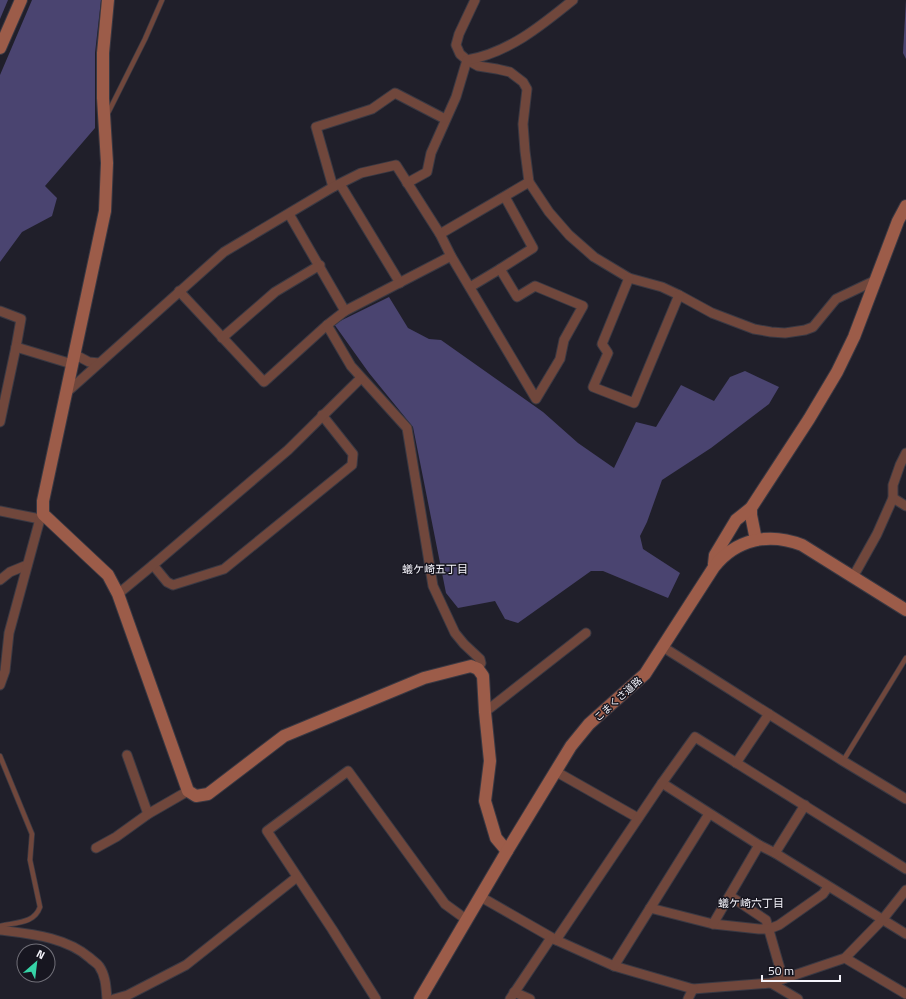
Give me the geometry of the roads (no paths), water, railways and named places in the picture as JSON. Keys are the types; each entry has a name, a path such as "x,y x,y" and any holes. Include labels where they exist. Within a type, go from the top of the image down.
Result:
{"street":[{"path":"0,48 21,0"},
{"path":"0,685 5,671 9,633 27,565 43,518 43,501 105,211 107,163 102,53 108,0"},
{"path":"475,0 459,34 456,45 460,54 478,66 510,72 523,82 527,89 523,124 528,182 549,212 569,235 594,257 629,278 662,287 712,313 754,329 771,332 785,333 814,327 836,299 876,280"},
{"path":"467,60 479,58 496,52 516,42 540,27 573,0"},
{"path":"407,183 427,172 431,153 456,97 467,60"},
{"path":"400,283 337,186 316,127 372,109 395,93 445,120"},
{"path":"66,393 224,252 361,173 396,164 440,234 451,256 536,399 560,359 564,340 583,306 535,286 517,298 500,269"},
{"path":"440,234 505,197 528,182"},
{"path":"470,288 533,248 505,197"},
{"path":"714,567 715,555 736,520 751,508 837,372 854,337 898,221 906,206"},
{"path":"289,214 320,265 345,311"},
{"path":"179,291 264,382 327,325 345,311 451,256"},
{"path":"222,338 276,292 320,265"},
{"path":"629,278 602,344 608,353 593,387 634,403 679,295"},
{"path":"0,311 21,319 0,422"},
{"path":"327,325 351,366 407,428 433,586 455,633 480,659 481,663 478,669"},
{"path":"16,347 99,363"},
{"path":"0,375 9,379"},
{"path":"118,594 288,450 361,378"},
{"path":"153,565 166,582 173,585 224,569 352,465 353,454 322,416"},
{"path":"853,576 877,534 893,498 893,484 906,453"},
{"path":"893,498 906,506"},
{"path":"751,508 756,540"},
{"path":"1,513 43,518 108,575 118,594 188,791 196,796 208,794 284,736 424,678 471,666 478,669 483,676 484,712 490,761 485,801 496,838 507,851"},
{"name":"こまくさ道路","path":"420,999 571,746 589,724 645,674 714,567 726,553 744,543 756,540 770,539 793,542 802,545 906,610"},
{"path":"0,580 10,572 27,565"},
{"path":"484,712 586,633"},
{"path":"663,647 906,799"},
{"path":"736,763 769,714"},
{"path":"530,999 512,996 695,736 906,869"},
{"path":"127,755 148,814"},
{"path":"376,999 267,831 348,771 445,904 467,920"},
{"path":"555,771 638,818"},
{"path":"662,783 759,846 775,853 906,934"},
{"path":"96,848 116,837 148,814 188,791"},
{"path":"775,853 805,805"},
{"path":"614,966 709,814"},
{"path":"713,924 759,846"},
{"path":"114,999 130,997 186,965 298,877"},
{"path":"650,908 713,924 769,929 792,916 823,894 828,887"},
{"path":"481,897 553,939 614,966 692,989 771,983 845,958 883,919 906,890"},
{"path":"730,896 766,920 783,980"},
{"path":"0,930 59,941 83,952 99,966 106,982 106,999"},
{"path":"845,958 906,994"},
{"path":"771,983 798,999"},
{"path":"688,999 692,989"}],"lane":[{"path":"104,120 145,39 162,0"},
{"path":"843,761 906,658"},
{"path":"0,756 32,834 30,860 40,906 38,913 31,919 0,926"}],"district":[{"name":"蟻ケ崎五丁目","path":"435,569"},
{"name":"蟻ケ崎六丁目","path":"751,903"}]}
